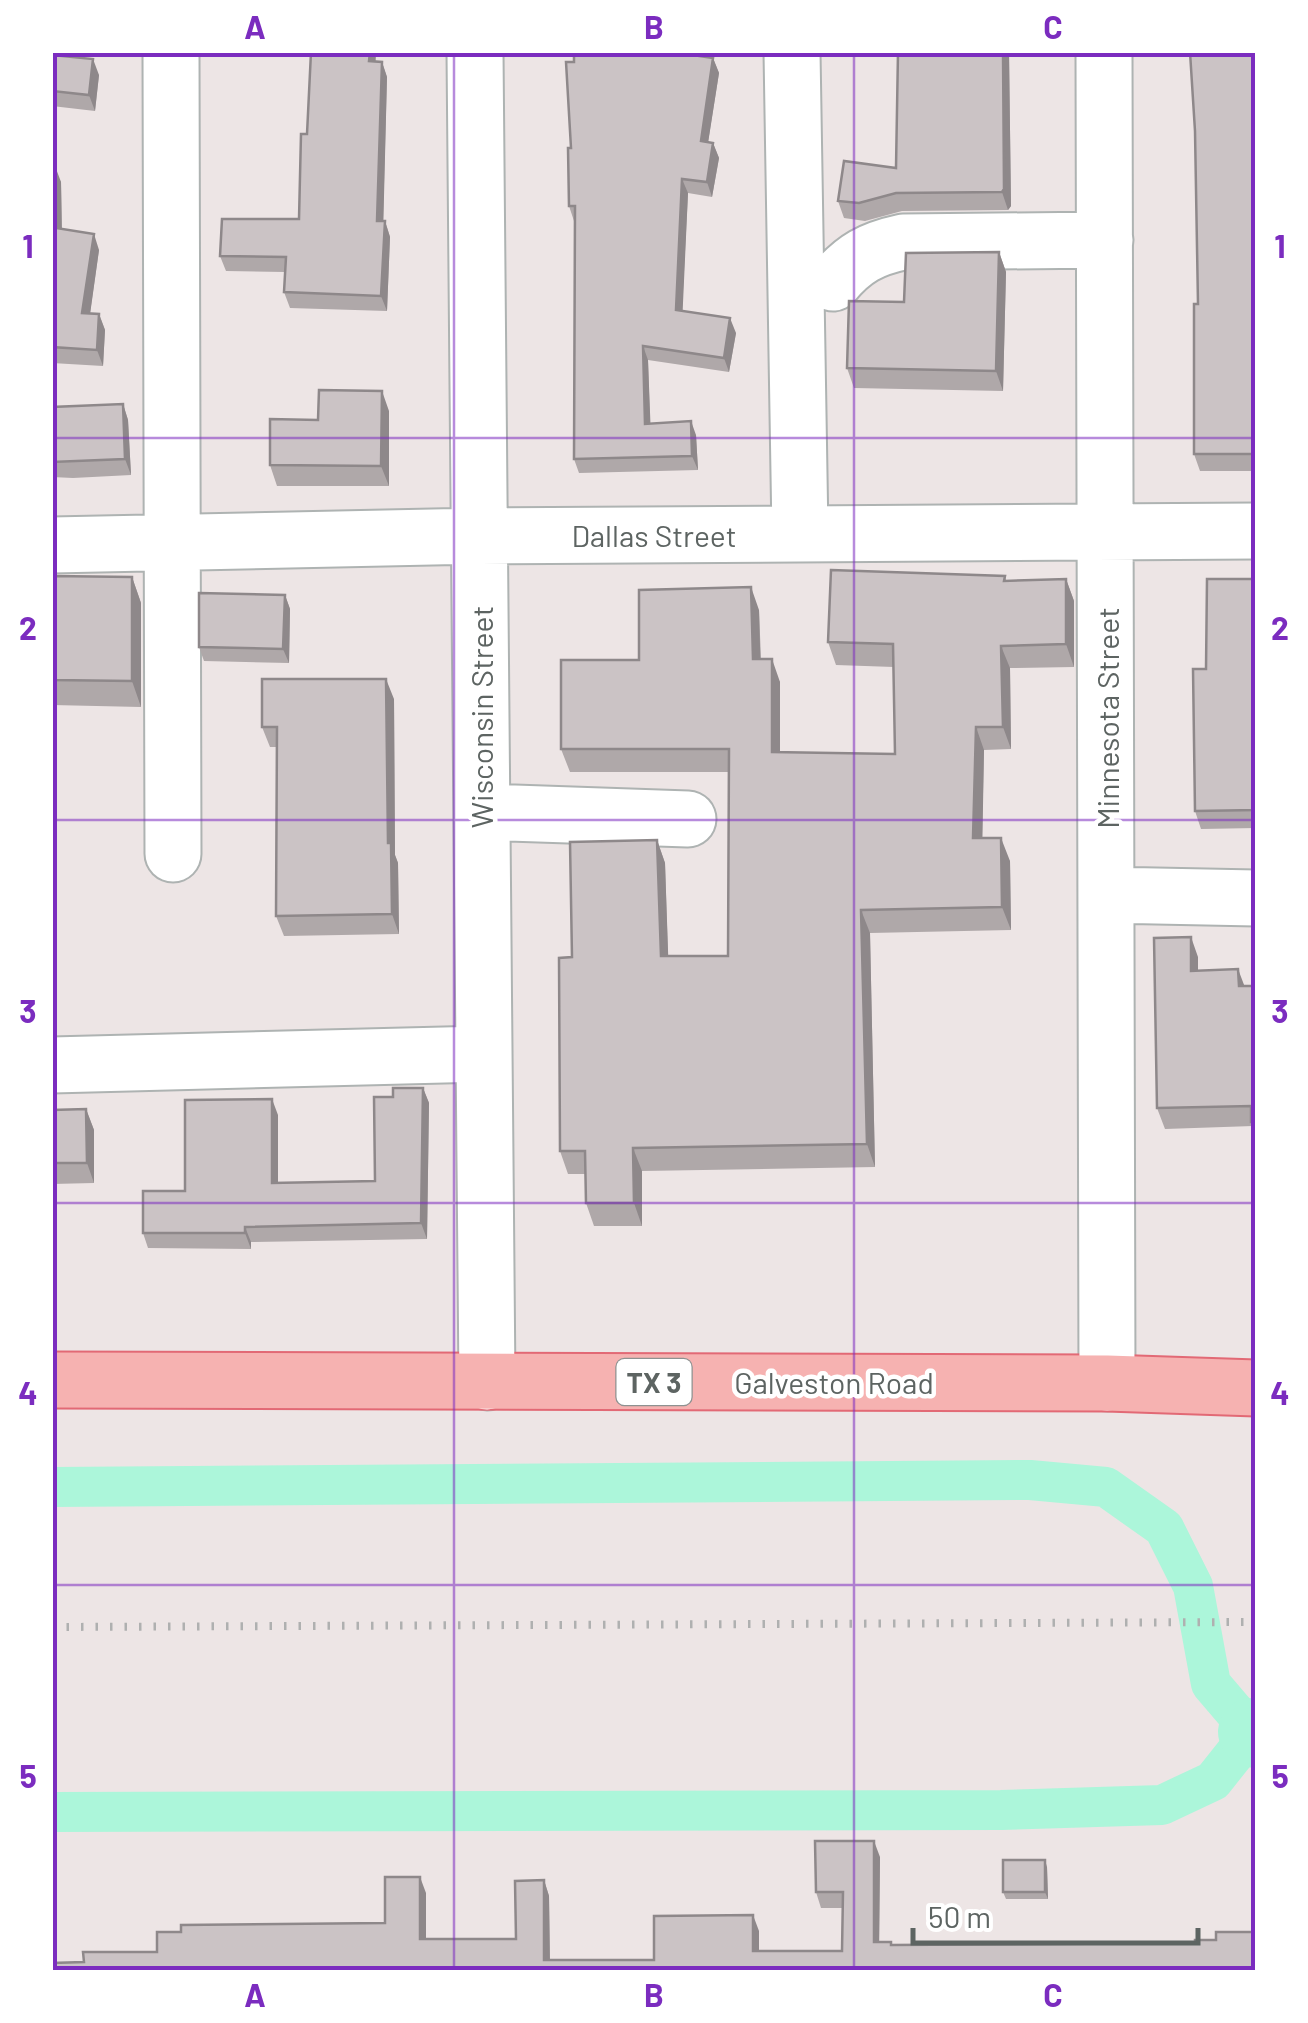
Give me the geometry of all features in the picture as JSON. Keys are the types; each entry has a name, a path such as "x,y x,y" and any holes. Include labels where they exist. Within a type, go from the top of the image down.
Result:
{"main road":[{"name":"Galveston Road","path":"52,1380 1107,1382 1256,1388"}],"street":[{"path":"170,52 173,854"},
{"name":"Wisconsin Street","path":"475,52 487,1382"},
{"path":"792,52 800,534"},
{"name":"Minnesota Street","path":"1104,52 1107,1382"},
{"path":"834,283 853,260 876,248 903,242 1105,240"},
{"name":"Dallas Street","path":"52,545 480,536 1256,531"},
{"path":"482,812 688,819"},
{"path":"1106,895 1256,898"},
{"path":"52,1065 484,1054"}],"building":[{"path":"311,52 370,52 369,61 382,62 377,221 385,221 381,296 284,292 286,257 220,256 222,219 299,219 301,134 307,134"},
{"path":"574,52 672,52 713,58 701,141 713,143 707,182 682,179 676,310 730,318 724,358 643,346 645,424 691,421 692,456 574,459 575,206 569,206 571,148 566,62 574,62"},
{"path":"898,52 1003,52 1002,192 896,193 859,203 838,201 844,161 896,168"},
{"path":"1190,52 1256,52 1256,454 1194,454 1194,304 1198,304"},
{"path":"52,55 93,59 89,95 52,91"},
{"path":"55,166 56,228 94,234 82,313 99,314 97,350 52,347"},
{"path":"999,252 996,371 847,368 849,301 904,302 906,253"},
{"path":"319,390 382,391 381,466 270,465 270,419 318,420"},
{"path":"123,404 125,459 52,462 52,407"},
{"path":"831,570 1005,576 1004,581 1066,579 1066,644 1001,646 1003,727 976,727 973,838 1001,838 1002,907 861,910 867,1144 633,1148 634,1203 586,1203 585,1151 560,1151 559,958 572,957 570,842 657,840 661,956 728,956 729,749 561,749 561,660 639,660 639,590 751,587 753,659 772,659 772,752 895,754 893,644 828,642"},
{"path":"52,576 132,577 132,681 52,680"},
{"path":"1207,579 1256,579 1256,810 1195,811 1193,669 1206,669"},
{"path":"199,593 285,595 283,649 199,647"},
{"path":"262,679 386,679 392,914 276,916 277,727 262,727"},
{"path":"1191,937 1191,971 1238,969 1239,986 1256,986 1256,1122 1251,1122 1251,1106 1157,1108 1154,938"},
{"path":"393,1088 423,1088 421,1223 245,1227 245,1233 143,1233 143,1191 185,1191 185,1100 272,1099 272,1183 375,1181 374,1097 393,1097"},
{"path":"86,1109 87,1163 52,1163 52,1110"},
{"path":"815,1841 874,1841 874,1942 1195,1943 1216,1940 1216,1932 1256,1932 1256,1970 52,1970 52,1963 84,1962 83,1952 157,1952 157,1932 181,1932 181,1925 385,1923 385,1877 420,1877 420,1939 516,1939 515,1881 544,1880 544,1960 654,1960 654,1916 753,1915 753,1951 842,1951 843,1892 816,1892"},
{"path":"1003,1860 1045,1860 1045,1892 1003,1892"}],"waterway":[{"path":"52,1487 1030,1480 1106,1487 1164,1528 1193,1586 1211,1684 1252,1732 1213,1781 1162,1805 1001,1810 52,1812"},
{"path":"1252,1732 1256,1734"}],"railway":[{"path":"52,1627 1256,1622"}]}
